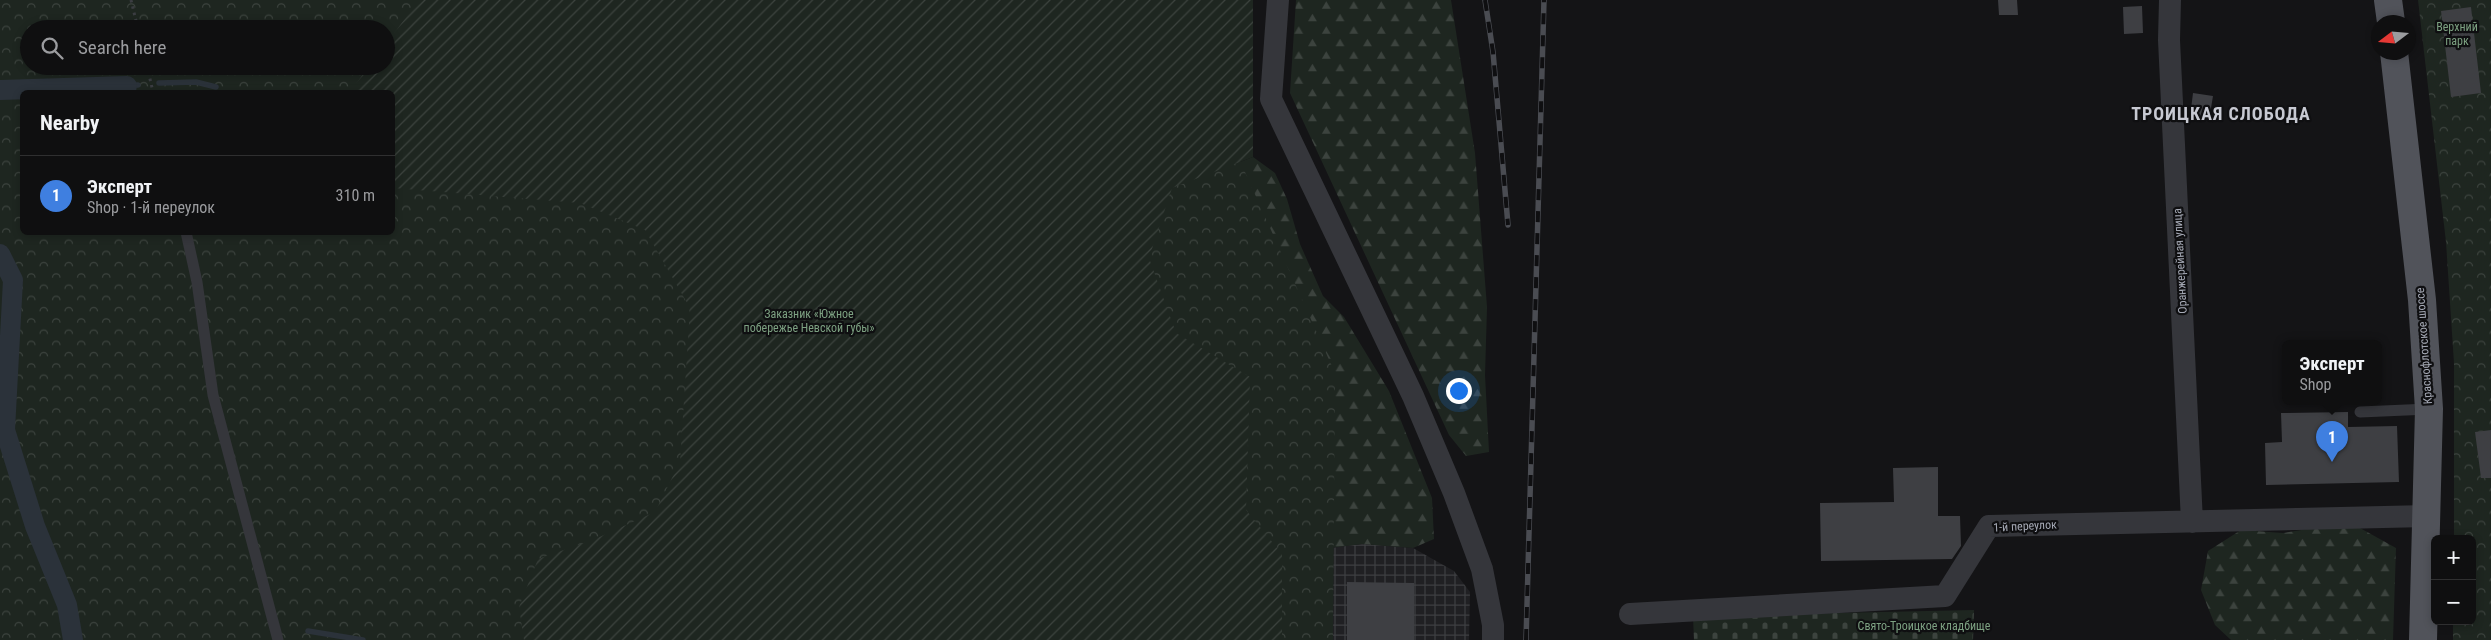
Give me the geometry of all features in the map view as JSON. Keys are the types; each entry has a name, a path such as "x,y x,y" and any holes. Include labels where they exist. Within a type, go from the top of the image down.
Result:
{"main road":[{"path":"2388,0 2390,15"},
{"name":"Краснофлотское шоссе","path":"2395,60 2422,300 2429,409 2423,640"}],"street":[{"path":"1278,0 1271,99 1413,396 1454,493 1482,569 1493,625 1493,640"},
{"name":"Оранжерейная улица","path":"2170,0 2169,50 2192,522"},
{"name":"1-й переулок","path":"1630,614 1944,596 1989,526 2427,516"}],"lane":[{"path":"187,235 197,282 213,395 278,640"},
{"path":"2360,412 2429,409"}],"path":[{"path":"131,0 136,20"},
{"path":"149,75 153,90"}],"shaded area":[{"path":"1362,544 1413,548 1454,571 1470,592 1469,640 1282,640 1282,554"}],"green space":[{"name":"Заказник «Южное побережье Невской губы»","path":"0,0 1168,0 1335,373 1333,640 0,640"},
{"path":"419,0 1253,0 1253,157 1172,188 1149,258 1176,333 1250,377 1246,510 1282,554 1282,640 524,640 519,607 538,559 595,539 655,512 680,462 690,308 645,230 580,203 395,188 395,90 353,90 353,88 362,75 395,75 395,32"},
{"path":"1296,0 1451,0 1475,153 1487,307 1485,375 1489,452 1466,456 1449,435 1290,93"},
{"name":"Верхний парк","path":"2418,0 2491,0 2491,640 2453,640 2453,625 2476,625 2476,535 2454,535 2454,363 2446,242"},
{"path":"1253,157 1275,173 1287,199 1300,244 1323,296 1344,317 1389,391 1432,498 1434,539 1413,548 1362,544 1282,554 1172,188"},
{"path":"2320,527 2360,528 2396,548 2393,640 2231,640 2215,625 2201,590 2208,551 2241,530 2283,533"},
{"name":"Свято-Троицкое кладбище","path":"1974,610 1973,640 1694,640 1693,616"}],"building":[{"path":"1998,0 2017,0 2018,15 1999,15"},
{"path":"2142,6 2143,33 2124,34 2123,7"},
{"path":"2471,7 2481,93 2451,97 2441,11"},
{"path":"2193,93 2213,96 2209,120 2190,117"},
{"path":"2348,412 2348,427 2397,426 2399,482 2266,485 2265,443 2282,442 2281,413"},
{"path":"2491,430 2491,478 2481,478 2475,432"},
{"path":"1938,467 1938,516 1960,516 1961,546 1952,559 1821,561 1820,503 1894,502 1893,468"},
{"path":"1347,582 1414,583 1414,640 1347,640"}],"waterway":[{"path":"159,83 196,82 216,87"},
{"path":"127,86 138,85"},
{"path":"0,90 127,86"},
{"path":"0,254 13,280 5,430 35,526 67,605 73,640"},
{"path":"308,631 363,640"}],"railway":[{"path":"1485,0 1493,52 1508,225"},
{"path":"1526,640 1544,0"}],"place":[{"name":"Эксперт","path":"2332,462"}],"district":[{"name":"ТРОИЦКАЯ СЛОБОДА","path":"2221,113"}]}
